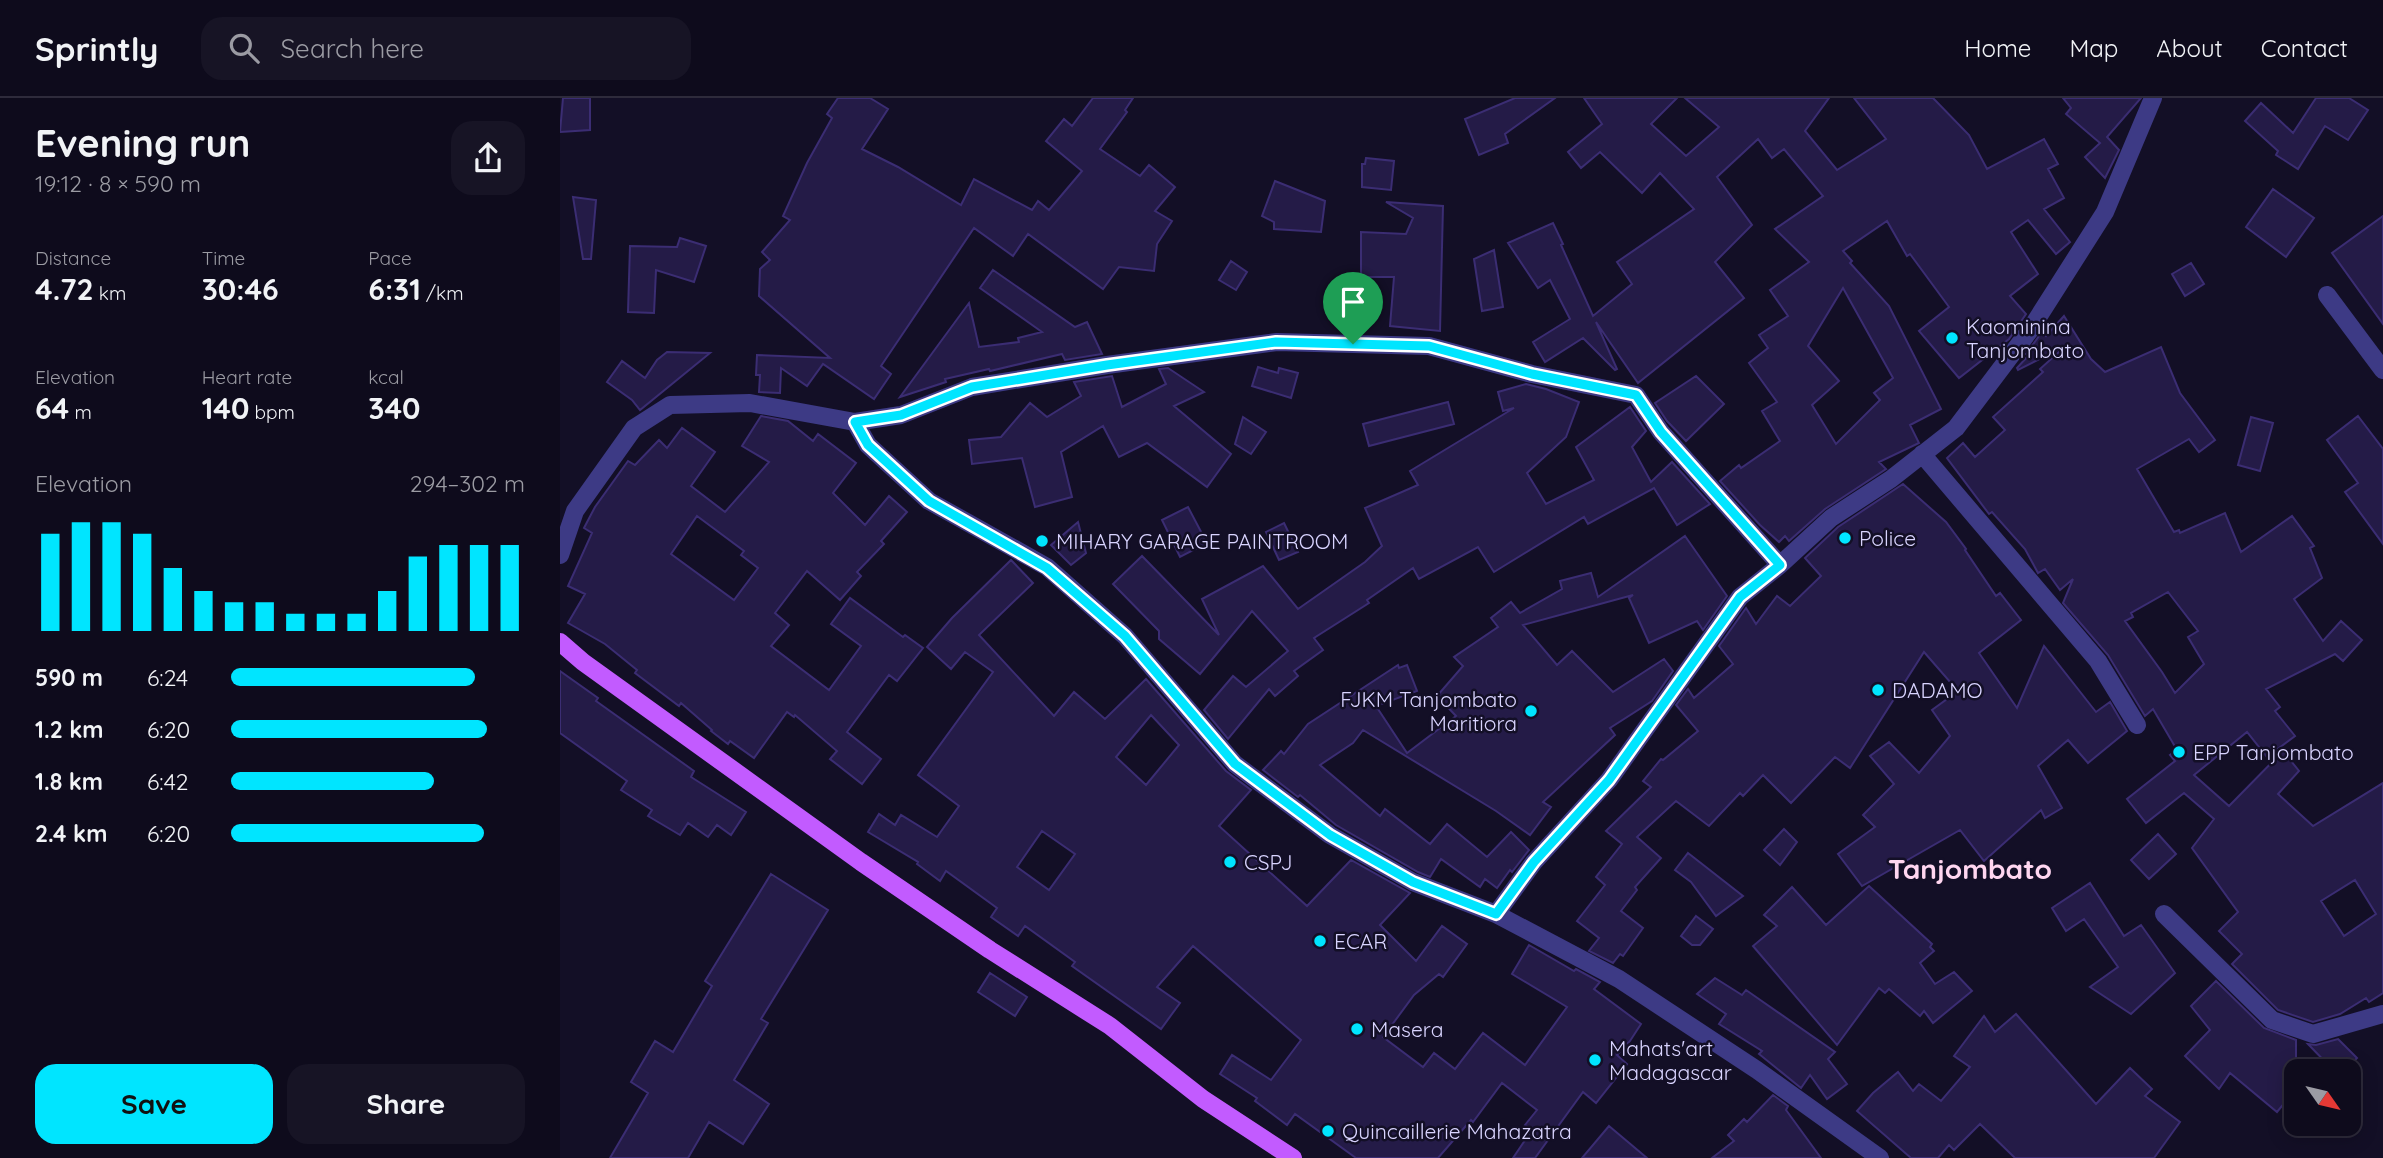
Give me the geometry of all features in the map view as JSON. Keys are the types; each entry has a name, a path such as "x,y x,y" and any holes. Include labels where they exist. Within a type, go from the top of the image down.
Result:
{"main road":[{"path":"560,642 583,662 861,862 990,950 1110,1026 1203,1099 1293,1158"}],"street":[{"path":"1496,914 1534,862 1609,780 1740,597 1831,518 1891,480 1956,428 2030,330 2105,212 2153,98"},
{"path":"2328,295 2383,370"},
{"path":"560,555 575,511 634,428 670,405 750,403 855,422 901,415 972,387 1276,342 1429,346 1532,374 1636,395 1661,432 1780,565"},
{"path":"855,422 868,445 929,501 1047,568 1125,636 1235,764 1342,841 1413,882 1496,914 1619,979 1757,1070 1880,1158"},
{"path":"1922,454 2098,661 2137,725"},
{"path":"2164,914 2272,1020 2313,1034 2383,1014"}],"building":[{"path":"563,98 590,98 590,130 560,132"},
{"path":"838,98 870,98 888,109 862,149 961,205 974,179 1032,210 1038,201 1049,210 1082,171 1046,141 1064,119 1072,126 1093,98 1133,98 1125,110 1127,112 1100,149 1140,176 1149,165 1175,187 1155,211 1172,221 1157,244 1154,271 1119,267 1103,289 1028,234 1013,256 974,228 881,366 891,374 874,399 823,364 807,386 781,368 780,393 759,392 757,355 830,358 759,296 760,269 770,260 762,252 790,220 783,216 807,163 832,118 827,114"},
{"path":"1515,98 1555,98 1505,134 1508,143 1479,155 1465,119"},
{"path":"1584,98 1677,98 1651,124 1686,156 1719,127 1685,98 1829,98 1805,131 1837,170 1886,139 1854,98 1933,98 1969,135 1987,169 2044,139 2058,164 2048,169 2064,198 2044,209 2070,242 2056,254 2028,220 2011,232 2038,274 2010,296 2026,314 2009,339 1959,378 1919,331 1949,307 1910,254 1907,256 1887,221 1843,251 1852,261 1850,263 1889,306 1941,409 1910,425 1919,443 1879,462 1886,469 1825,509 1789,541 1785,536 1779,542 1720,481 1739,465 1741,468 1780,441 1762,411 1777,402 1749,363 1768,348 1759,335 1788,316 1770,290 1809,262 1775,229 1823,196 1784,149 1772,158 1758,139 1717,177 1752,225 1715,262 1744,298 1638,383 1596,322 1617,369 1583,338 1545,362 1533,342 1570,319 1550,280 1538,288 1508,243 1553,223 1593,316 1632,284 1617,262 1694,209 1660,173 1642,193 1600,152 1581,168 1568,152 1602,124","holes":["1843,288 1893,378 1874,393 1880,400 1836,444 1812,405 1839,381 1808,346"]},
{"path":"2063,98 2141,98 2107,137 2119,150 2105,178 2085,157 2100,143 2066,114 2071,108"},
{"path":"2316,98 2349,98 2368,110 2348,140 2325,126 2298,169 2276,155 2278,151 2245,121 2261,103 2293,133"},
{"path":"1366,158 1394,161 1391,190 1362,187 1362,164 1365,164"},
{"path":"1275,181 1325,201 1321,232 1274,229 1274,222 1262,216"},
{"path":"2273,189 2314,218 2286,257 2246,227"},
{"path":"573,197 596,200 591,259 583,259"},
{"path":"1386,202 1443,206 1440,331 1390,326 1394,277 1361,277 1361,232 1406,234 1413,218"},
{"path":"2383,216 2383,324 2332,253"},
{"path":"680,238 706,246 694,282 656,270 654,313 628,312 630,246 677,247"},
{"path":"1494,250 1503,307 1482,311 1474,259"},
{"path":"1231,261 1247,272 1236,290 1219,280"},
{"path":"2191,263 2204,284 2185,296 2172,274"},
{"path":"993,270 1075,327 1087,322 1102,354 1065,360 1062,354 990,371 989,369 945,379 946,382 900,397 969,303 979,347 1019,342 1018,338 1042,332 980,288"},
{"path":"2064,316 2091,359 2105,372 2161,347 2180,393 2215,440 2199,452 2189,439 2137,469 2174,532 2179,530 2180,533 2225,513 2241,552 2292,516 2314,546 2310,548 2322,578 2294,599 2323,641 2341,621 2362,640 2343,661 2335,654 2266,689 2280,707 2275,711 2295,736 2267,757 2247,732 2194,775 2229,806 2283,751 2299,771 2278,794 2313,826 2383,783 2383,993 2369,1002 2366,998 2340,1014 2313,1022 2278,1010 2232,964 2242,954 2219,931 2238,912 2192,848 2214,819 2184,793 2146,823 2127,799 2175,761 2170,755 2177,750 2153,709 2145,716 2108,655 2063,603 2073,579 2060,590 2045,569 2038,573 2025,549 1992,512 1989,514 1947,458 1963,443 1975,457 2005,430 1993,417 2043,372 2040,369 2060,351 2059,349 2018,370 2042,332 2046,336","holes":["2168,592 2198,631 2188,637 2204,664 2175,693 2125,621 2133,617 2131,613","2355,880 2376,914 2344,936 2321,901"]},
{"path":"667,352 710,353 640,410 632,400 607,382 622,361 645,378 657,360"},
{"path":"1258,367 1278,373 1279,368 1298,373 1291,398 1252,386"},
{"path":"1168,368 1204,392 1174,406 1231,454 1207,487 1147,443 1119,457 1103,426 1061,452 1072,497 1035,507 1022,458 972,464 969,440 1001,437 1030,403 1047,417 1081,396 1074,382 1112,376 1122,407 1166,384 1159,369"},
{"path":"1696,376 1724,404 1686,441 1655,403"},
{"path":"1526,384 1579,402 1566,437 1527,473 1546,504 1594,480 1576,447 1630,407 1646,431 1632,447 1651,482 1672,462 1710,504 1677,525 1654,488 1588,524 1584,517 1494,572 1478,547 1419,579 1413,568 1367,600 1369,603 1314,638 1323,650 1294,671 1298,676 1275,696 1269,689 1228,739 1204,710 1233,676 1246,687 1288,651 1252,611 1200,674 1159,639 1159,631 1113,584 1142,556 1219,635 1202,599 1263,566 1298,609 1365,562 1382,546 1365,508 1418,485 1410,471 1514,408 1503,411 1498,392"},
{"path":"1448,402 1454,424 1369,446 1363,424"},
{"path":"761,416 788,421 813,441 818,434 856,463 833,493 865,525 889,496 907,512 881,541 884,544 857,572 861,576 840,600 807,571 775,613 789,625 771,646 829,690 861,646 831,624 850,598 903,637 905,635 923,648 897,681 889,675 847,732 881,759 862,784 830,759 837,751 795,715 794,717 787,712 754,758 730,741 728,744 681,703 679,706 635,673 637,670 605,644 568,623 585,594 568,586 592,533 584,528 595,507 628,461 635,465 659,440 667,448 682,428 715,452 691,486 725,512 769,462 742,446","holes":["697,516 744,551 741,555 758,568 734,600 671,554"]},
{"path":"2358,416 2383,449 2383,544 2345,492 2358,483 2327,440"},
{"path":"1243,417 1266,432 1251,454 1235,444"},
{"path":"2251,417 2273,423 2260,471 2238,465"},
{"path":"1903,484 1946,522 1996,596 2000,593 2021,620 1979,653 2017,708 2044,646 2096,712 2110,702 2127,731 2088,763 2068,740 2038,766 2062,808 2045,818 2041,810 1984,861 1960,830 1862,886 1838,854 1875,827 1863,815 1894,784 1870,756 1889,742 1919,773 1950,736 1932,710 1958,691 1924,652 1850,768 1835,757 1791,803 1763,775 1743,796 1740,793 1709,826 1676,801 1637,837 1661,858 1635,887 1637,890 1621,911 1643,928 1623,956 1620,954 1613,963 1589,951 1599,938 1577,921 1605,885 1596,877 1622,844 1606,831 1651,787 1643,781 1661,759 1698,731 1676,705 1688,689 1694,698 1733,664 1719,646 1746,608 1756,624 1777,596 1790,606 1821,576 1805,558 1838,527"},
{"path":"1188,507 1207,543 1180,557 1162,520"},
{"path":"1078,522 1086,553 1071,565 1051,545"},
{"path":"1284,523 1298,552 1279,560 1266,532"},
{"path":"1685,536 1727,596 1703,630 1697,621 1649,643 1629,598 1633,595 1523,625 1557,665 1572,651 1613,692 1664,659 1673,671 1652,701 1610,728 1615,735 1543,802 1551,807 1530,835 1496,811 1363,730 1353,743 1320,765 1380,816 1385,809 1430,844 1447,824 1487,857 1511,832 1529,850 1497,888 1485,879 1480,887 1441,859 1430,877 1418,872 1336,825 1300,795 1298,797 1263,770 1281,751 1284,754 1308,724 1398,665 1399,668 1407,665 1417,691 1376,706 1407,753 1456,716 1437,696 1463,666 1454,657 1498,627 1491,618 1511,602 1520,613 1562,589 1560,581 1591,573 1598,597"},
{"path":"1011,560 1033,583 979,635 1054,716 1074,692 1105,719 1146,679 1226,771 1251,790 1219,826 1307,906 1351,860 1410,893 1380,925 1416,961 1442,926 1467,944 1443,977 1439,974 1414,995 1383,1037 1423,1067 1434,1053 1455,1069 1483,1033 1525,1065 1567,1007 1512,974 1529,945 1574,971 1576,969 1600,982 1594,989 1641,1024 1617,1055 1627,1064 1596,1103 1583,1092 1535,1158 1513,1158 1532,1130 1525,1125 1537,1110 1502,1083 1473,1122 1471,1120 1438,1158 1356,1158 1295,1114 1287,1125 1255,1101 1257,1098 1220,1074 1232,1055 1271,1080 1301,1040 1193,946 1157,987 1180,1003 1161,1029 1072,966 1075,962 1025,926 1018,936 991,917 997,908 946,871 940,881 917,864 918,862 868,832 879,814 895,825 901,815 937,837 959,806 918,775 993,672 965,652 951,669 927,647 952,618","holes":["1151,715 1179,745 1146,785 1116,757","1042,831 1075,854 1049,890 1017,867"]},
{"path":"560,671 598,698 596,701 694,771 691,777 746,812 731,835 717,825 708,837 688,823 680,835 648,816 652,810 621,790 627,781 560,733"},
{"path":"1784,829 1797,842 1780,865 1764,850"},
{"path":"2158,834 2176,854 2149,879 2131,860"},
{"path":"1688,853 1743,896 1716,916 1691,882 1675,870"},
{"path":"771,874 828,910 761,1019 768,1023 734,1080 769,1104 743,1144 709,1122 688,1158 610,1158 648,1093 631,1082 655,1041 673,1052 712,986 705,981"},
{"path":"2090,883 2124,936 2141,925 2175,973 2131,1014 2090,987 2118,967 2084,919 2066,931 2052,908"},
{"path":"1869,886 1932,944 1930,947 1934,951 1920,963 1935,984 1954,972 1972,991 1933,1023 1924,1011 1920,1016 1889,989 1885,993 1879,988 1837,1045 1753,946 1777,926 1764,915 1792,887 1826,925"},
{"path":"1696,916 1713,929 1700,945 1692,945 1681,936"},
{"path":"990,973 1027,997 1015,1016 978,992"},
{"path":"1715,978 1742,995 1746,990 1835,1052 1828,1059 1847,1084 1827,1099 1810,1075 1801,1088 1759,1054 1762,1051 1719,1024 1726,1014 1697,994"},
{"path":"2216,981 2264,1028 2296,1040 2296,1059 2284,1059 2284,1104 2277,1112 2230,1073 2219,1089 2185,1056 2210,1030 2191,1006"},
{"path":"2016,1014 2096,1104 2130,1068 2152,1089 2145,1096 2180,1122 2154,1158 2015,1158 1980,1124 1954,1150 1949,1145 1938,1158 1911,1158 1857,1111 1898,1072 1913,1091 1919,1084 1941,1101 1970,1067 1954,1056 1984,1016 1995,1032"},
{"path":"2338,1039 2357,1058 2322,1059 2308,1044 2316,1045"},
{"path":"1773,1095 1788,1106 1786,1110 1821,1158 1712,1158 1734,1141 1728,1135 1744,1119 1747,1122"},
{"path":"1609,1126 1647,1158 1582,1158"}],"place":[{"name":"Kaominina Tanjombato","path":"1952,338"},
{"name":"Police","path":"1845,538"},
{"name":"MIHARY GARAGE PAINTROOM","path":"1042,541"},
{"name":"DADAMO","path":"1878,690"},
{"name":"FJKM Tanjombato Maritiora","path":"1531,711"},
{"name":"EPP Tanjombato","path":"2179,752"},
{"name":"CSPJ","path":"1230,862"},
{"name":"ECAR","path":"1320,941"},
{"name":"Masera","path":"1357,1029"},
{"name":"Mahats'art Madagascar","path":"1595,1060"},
{"name":"Quincaillerie Mahazatra","path":"1328,1131"}],"district":[{"name":"Tanjombato","path":"1970,868"}],"route":[{"path":"1276,342 1353,344 1429,346 1532,374 1636,395 1661,432 1780,565 1740,597 1609,780 1534,862 1496,914 1413,882 1330,835 1235,764 1125,636 1047,568 929,501 868,445 855,422 901,415 972,387 1107,365 1276,342"}]}
